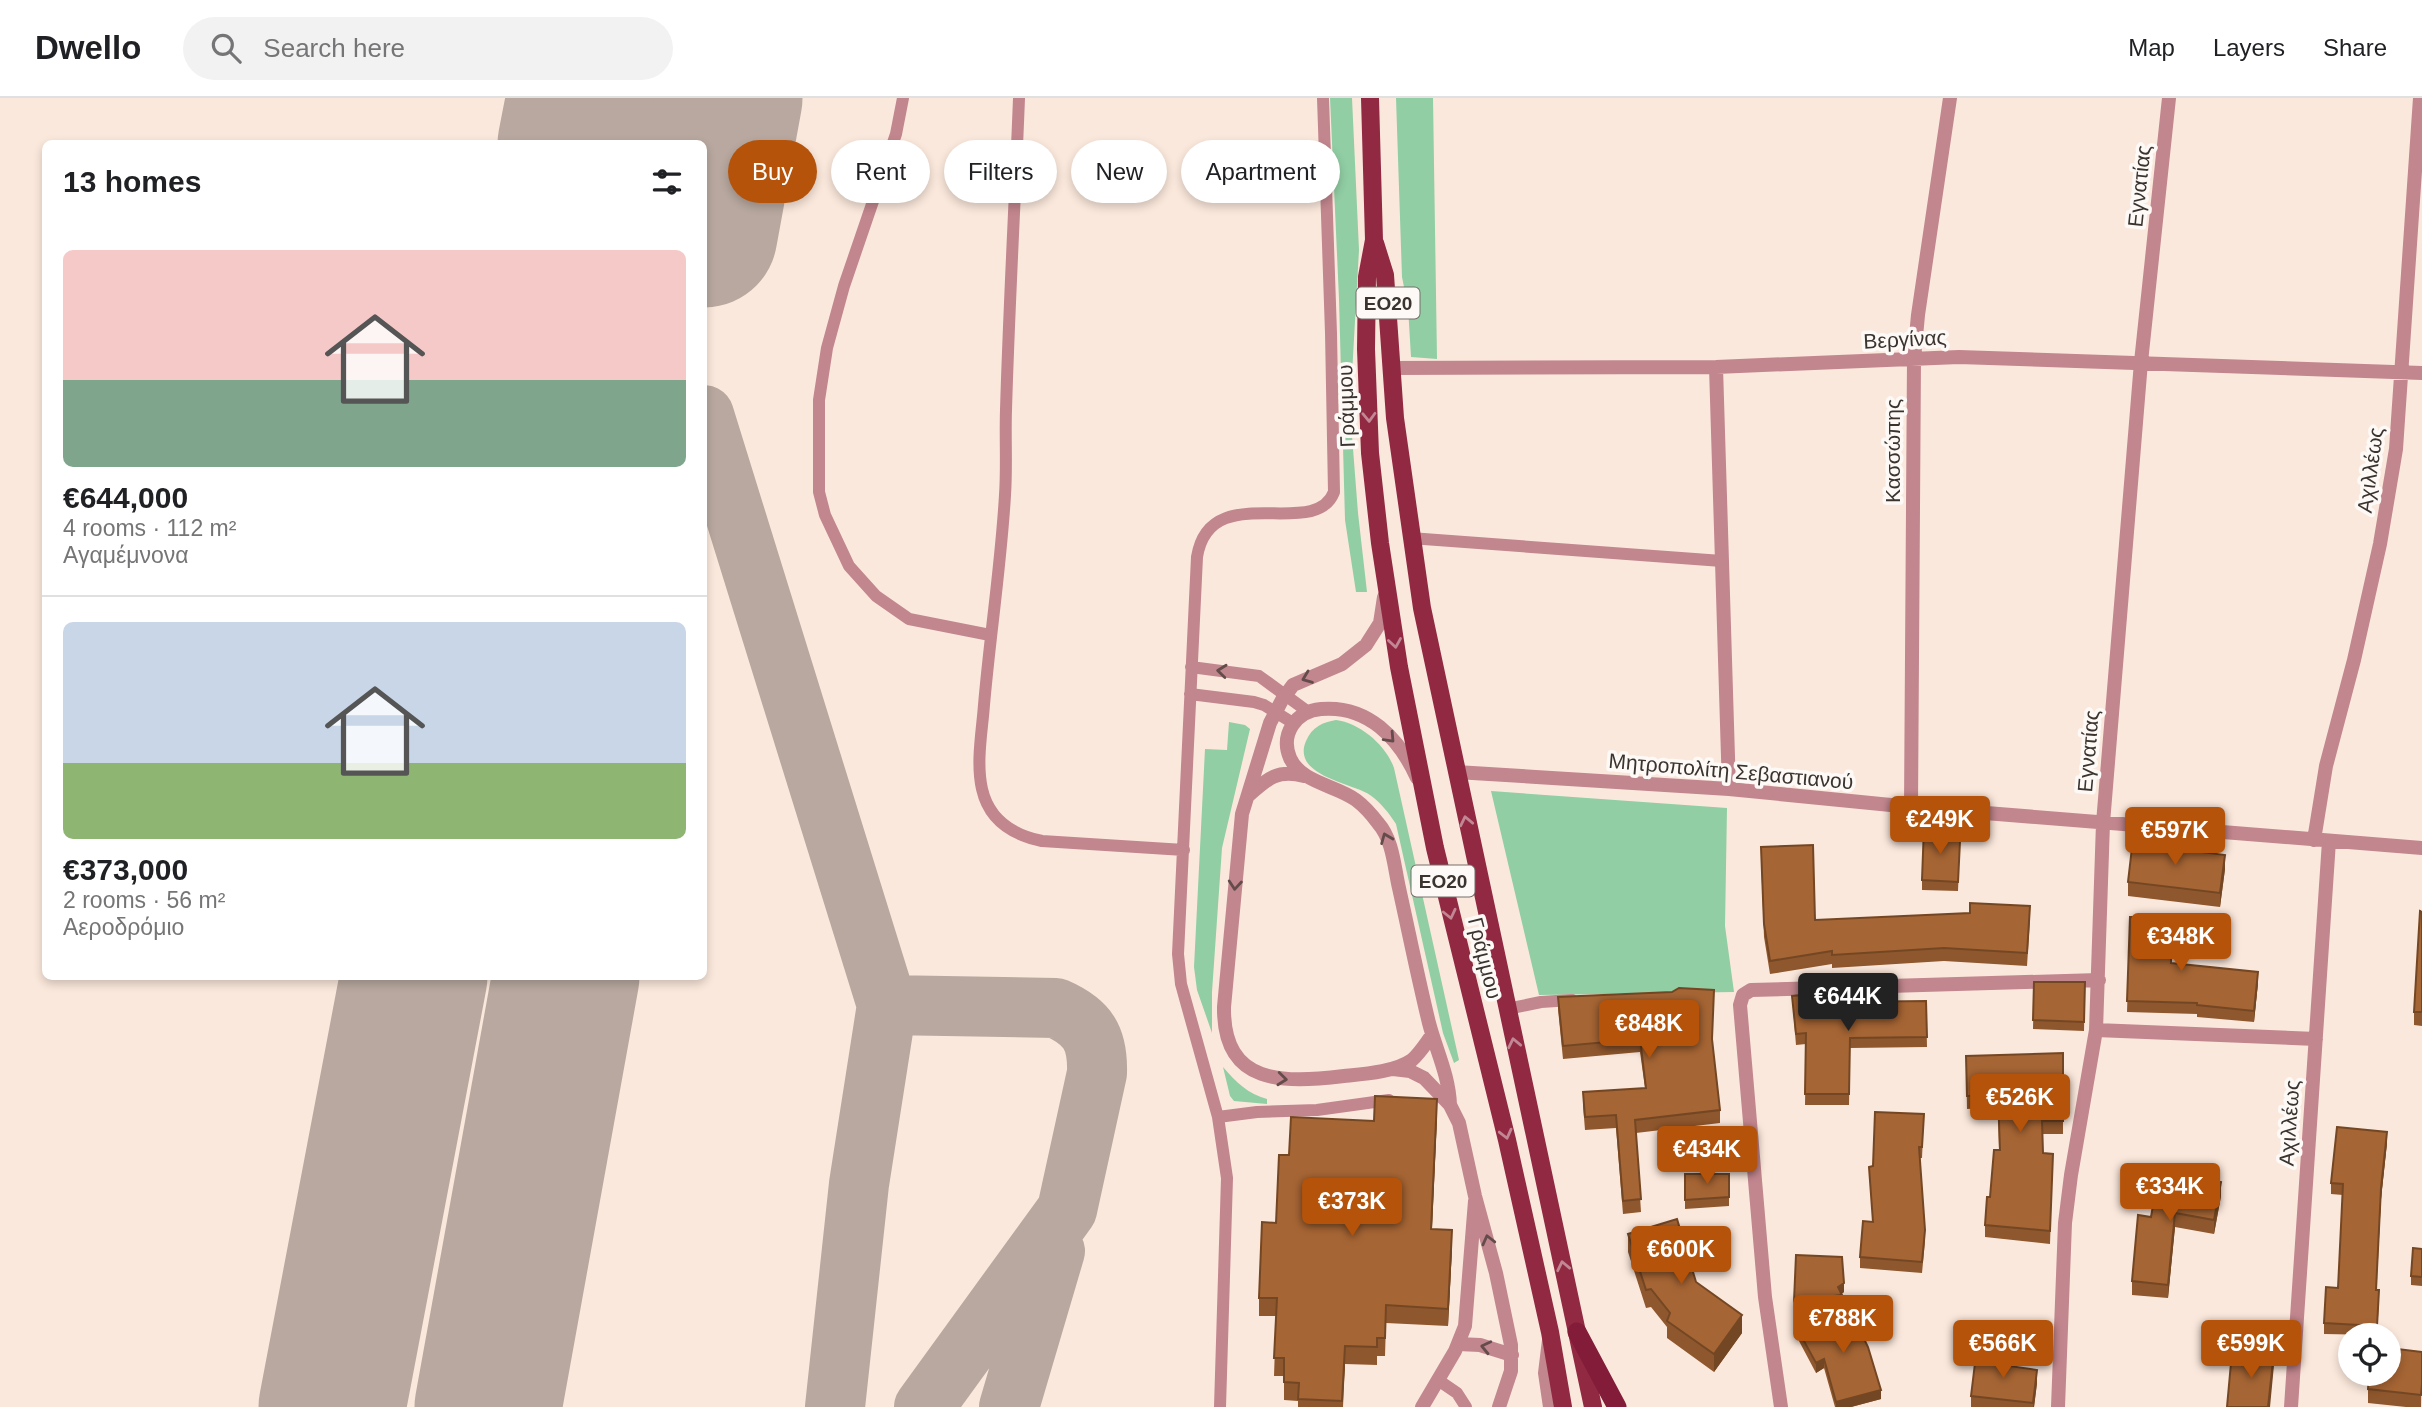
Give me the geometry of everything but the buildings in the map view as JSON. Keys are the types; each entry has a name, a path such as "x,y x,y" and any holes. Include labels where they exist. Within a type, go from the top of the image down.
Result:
{"highway":[{"path":"1577,1332 1617,1407"}],"main road":[{"name":"ΕΟ20","path":"1370,98 1374,240 1385,275 1391,368 1410,538"},
{"name":"Γράμμου","path":"1374,240 1367,277 1366,349 1370,453 1399,667 1459,949 1510,1151 1550,1332 1563,1407"},
{"name":"Γράμμου","path":"1410,538 1455,772 1592,1407"}],"street":[{"name":"Κασσώπης","path":"1911,807 1914,358 1917,315 1950,98"},
{"name":"Εγνατίας","path":"2059,1407 2067,1203 2096,1030 2103,823 2141,362 2169,98"},
{"name":"Αχιλλέως","path":"2291,1407 2316,1039 2321,841 2326,766 2354,660 2380,544 2396,449 2417,212 2421,104"},
{"name":"Βεργίνας","path":"1391,368 1716,367 1858,363 1914,358 2141,362 2422,373"},
{"path":"1716,367 1729,789"},
{"path":"1385,576 1380,623 1366,645 1342,664 1297,681 1285,694 1275,712 1242,814 1224,1007 1228,1042 1244,1066 1268,1077 1317,1079 1388,1068 1413,1059 1431,1029"},
{"path":"1426,803 1415,773 1403,752 1376,724 1362,714 1323,708 1307,711 1293,723 1287,742 1294,766 1309,777 1355,800 1386,834 1431,1029 1447,1078 1450,1105"},
{"path":"1246,797 1264,782 1285,772 1309,777"},
{"name":"Μητροπολίτη Σεβαστιανού","path":"1455,772 1729,789 1911,807 2422,848"},
{"path":"1781,1407 1765,1297 1740,1005 1743,995 1751,990 2099,980"},
{"path":"2096,1030 2316,1039"},
{"path":"1388,1068 1410,1071 1430,1083 1450,1105 1459,1123 1475,1196 1491,1251 1512,1355 1508,1384 1499,1407"},
{"path":"1422,1407 1458,1344 1467,1316 1475,1196"},
{"path":"1550,1332 1545,1366 1550,1407"},
{"path":"1458,1344 1480,1345 1512,1355"}],"lane":[{"path":"904,98 896,134 844,286 827,348 819,400 818,492 825,515 849,566 876,596 909,619 990,635"},
{"path":"1019,98 1006,410 1006,494 990,635 979,774 984,799 998,820 1023,837 1042,841 1184,850"},
{"path":"1220,1407 1228,1193 1224,1147 1219,1117 1181,985 1178,963 1197,557 1202,538 1227,517 1312,511 1323,506 1334,492 1323,98"},
{"path":"1410,538 1722,561"},
{"path":"1191,667 1259,676 1307,711"},
{"path":"1190,694 1254,702 1293,723"},
{"path":"1507,1009 1541,1002 1588,999"},
{"path":"1219,1117 1257,1112 1297,1112 1400,1100"},
{"path":"1438,1380 1460,1396 1466,1407"}],"green space":[{"path":"1330,98 1352,98 1359,250 1350,410 1367,592 1356,592 1345,520 1335,203 1340,203 1340,140 1332,140"},
{"path":"1396,98 1433,98 1437,359 1411,357 1408,307 1402,277"},
{"path":"1336,720 1363,730 1371,736 1385,751 1394,768 1459,1060 1454,1063 1443,1033 1396,824 1370,795 1326,777 1307,763 1304,753 1311,732 1322,724"},
{"path":"1229,722 1245,725 1250,729 1222,848 1212,992 1212,1033 1197,990 1194,967 1205,749 1227,750"},
{"path":"1491,791 1727,808 1725,926 1734,992 1539,995"},
{"path":"1223,1067 1243,1087 1267,1099 1267,1104 1234,1101 1230,1096"}],"taxiway":[{"path":"652,140 657,98"},
{"path":"707,425 887,1005 859,1184 835,1407"},
{"path":"887,1005 1056,1008 1083,1025 1096,1050 1097,1073 1067,1210 924,1407"},
{"path":"1009,1407 1055,1251"}],"runway":[{"path":"572,140 580,98"},
{"path":"707,218 729,98"},
{"path":"332,1407 413,980"},
{"path":"488,1407 565,980"}]}
